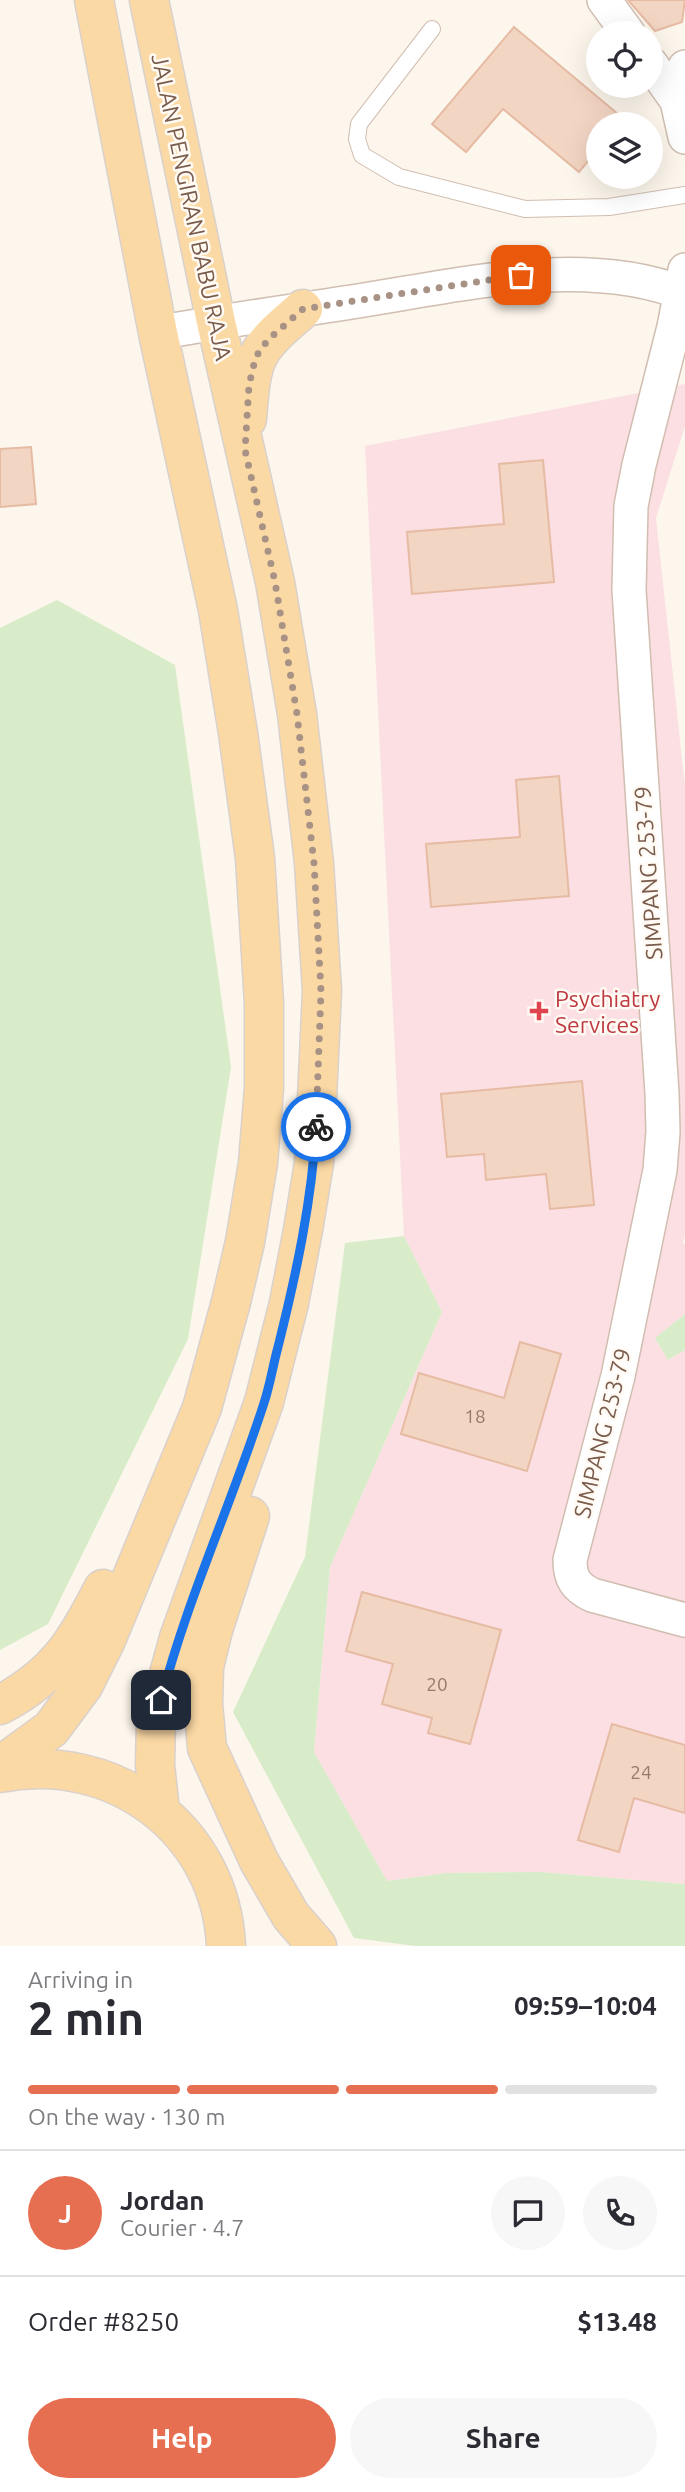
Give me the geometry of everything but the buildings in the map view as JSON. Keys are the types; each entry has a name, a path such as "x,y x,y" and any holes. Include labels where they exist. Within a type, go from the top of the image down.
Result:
{"main road":[{"path":"0,1766 51,1729 83,1686 106,1640 202,1408 245,1242 258,1163 264,1088 264,1003 255,858 238,733 218,611 158,333 94,0"},
{"name":"JALAN PENGIRAN BABU RAJA","path":"149,0 215,322 275,582 297,714 314,863 321,991 314,1163 289,1303 264,1402 166,1679 156,1721 155,1765 160,1811"},
{"path":"245,450 249,385 259,351 303,309"},
{"path":"264,1402 271,1427 270,1456 213,1630 204,1667 203,1704 207,1748 259,1861 291,1916 317,1946"},
{"path":"0,1705 24,1692 52,1669 69,1649 107,1579 173,1436 186,1420 202,1408"},
{"path":"0,1773 22,1769 59,1769 95,1776 129,1790 160,1811 184,1835 204,1863 232,1940"}],"street":[{"path":"604,0 619,21"},
{"path":"677,101 685,67"},
{"path":"663,81 677,101 685,137"},
{"path":"158,333 521,275 590,275 683,285"},
{"name":"SIMPANG 253-79","path":"683,285 631,506 630,578 663,1132 660,1170 618,1376 570,1560 570,1572 574,1583 592,1595 685,1620"}],"lane":[{"path":"432,29 359,124 357,139 362,155 399,177 525,209 609,207 685,195"}],"shaded area":[{"name":"Psychiatry Services","path":"685,384 685,426 656,518 685,787 685,1314 655,1338 668,1360 685,1350 685,1884 540,1872 446,1873 387,1881 314,1752 330,1567 442,1312 404,1236 365,446"}],"green space":[{"path":"57,600 175,665 231,1067 188,1339 48,1624 0,1650 0,628"},
{"path":"404,1236 442,1312 330,1567 314,1752 387,1881 446,1873 540,1872 685,1884 685,1946 415,1946 354,1938 233,1712 305,1557 345,1243"},
{"path":"685,1314 685,1350 668,1360 655,1338"}],"way so far":[{"path":"316,1127 321,991 314,863 297,714 275,582 245,450 249,385 254,364 259,351 270,338 303,309 521,275"}],"place":[{"name":"Psychiatry Services","path":"539,1011"}],"route":[{"path":"161,1700 179,1638 264,1402 289,1303 303,1230 314,1163 316,1127"}]}
